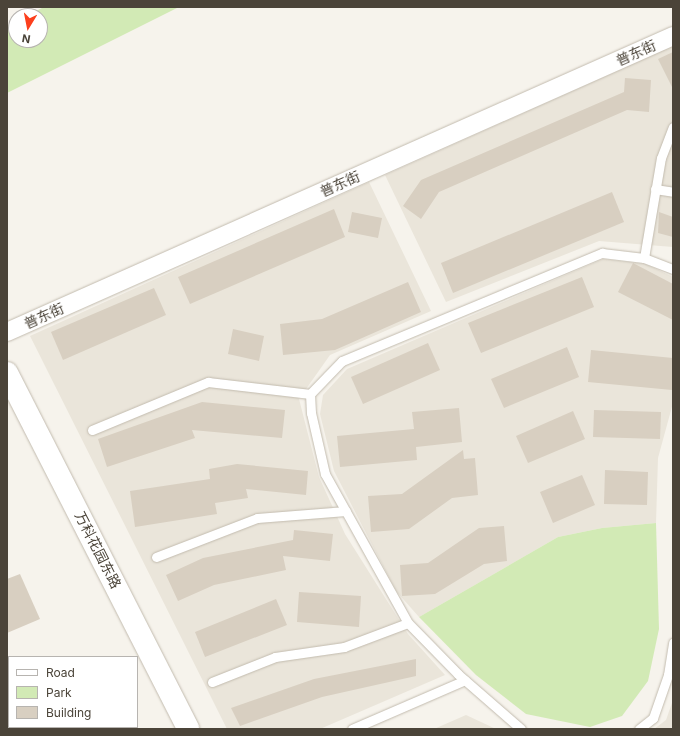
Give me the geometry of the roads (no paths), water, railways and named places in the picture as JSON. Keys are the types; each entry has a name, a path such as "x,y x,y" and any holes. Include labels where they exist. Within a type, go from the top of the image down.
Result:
{"street":[{"name":"普东街","path":"7,332 673,36"},
{"name":"万科花园东路","path":"7,373 188,729"}],"lane":[{"path":"644,258 661,158 673,127"},
{"path":"655,189 673,192"},
{"path":"521,729 465,680 408,623 325,474 311,413 310,394 342,361 602,253 644,258 673,269"},
{"path":"92,430 208,382 310,394"},
{"path":"156,557 257,518 346,511"},
{"path":"212,682 275,657 344,648 408,623"},
{"path":"639,729 653,718 668,674 673,642"},
{"path":"352,729 465,680"}]}
